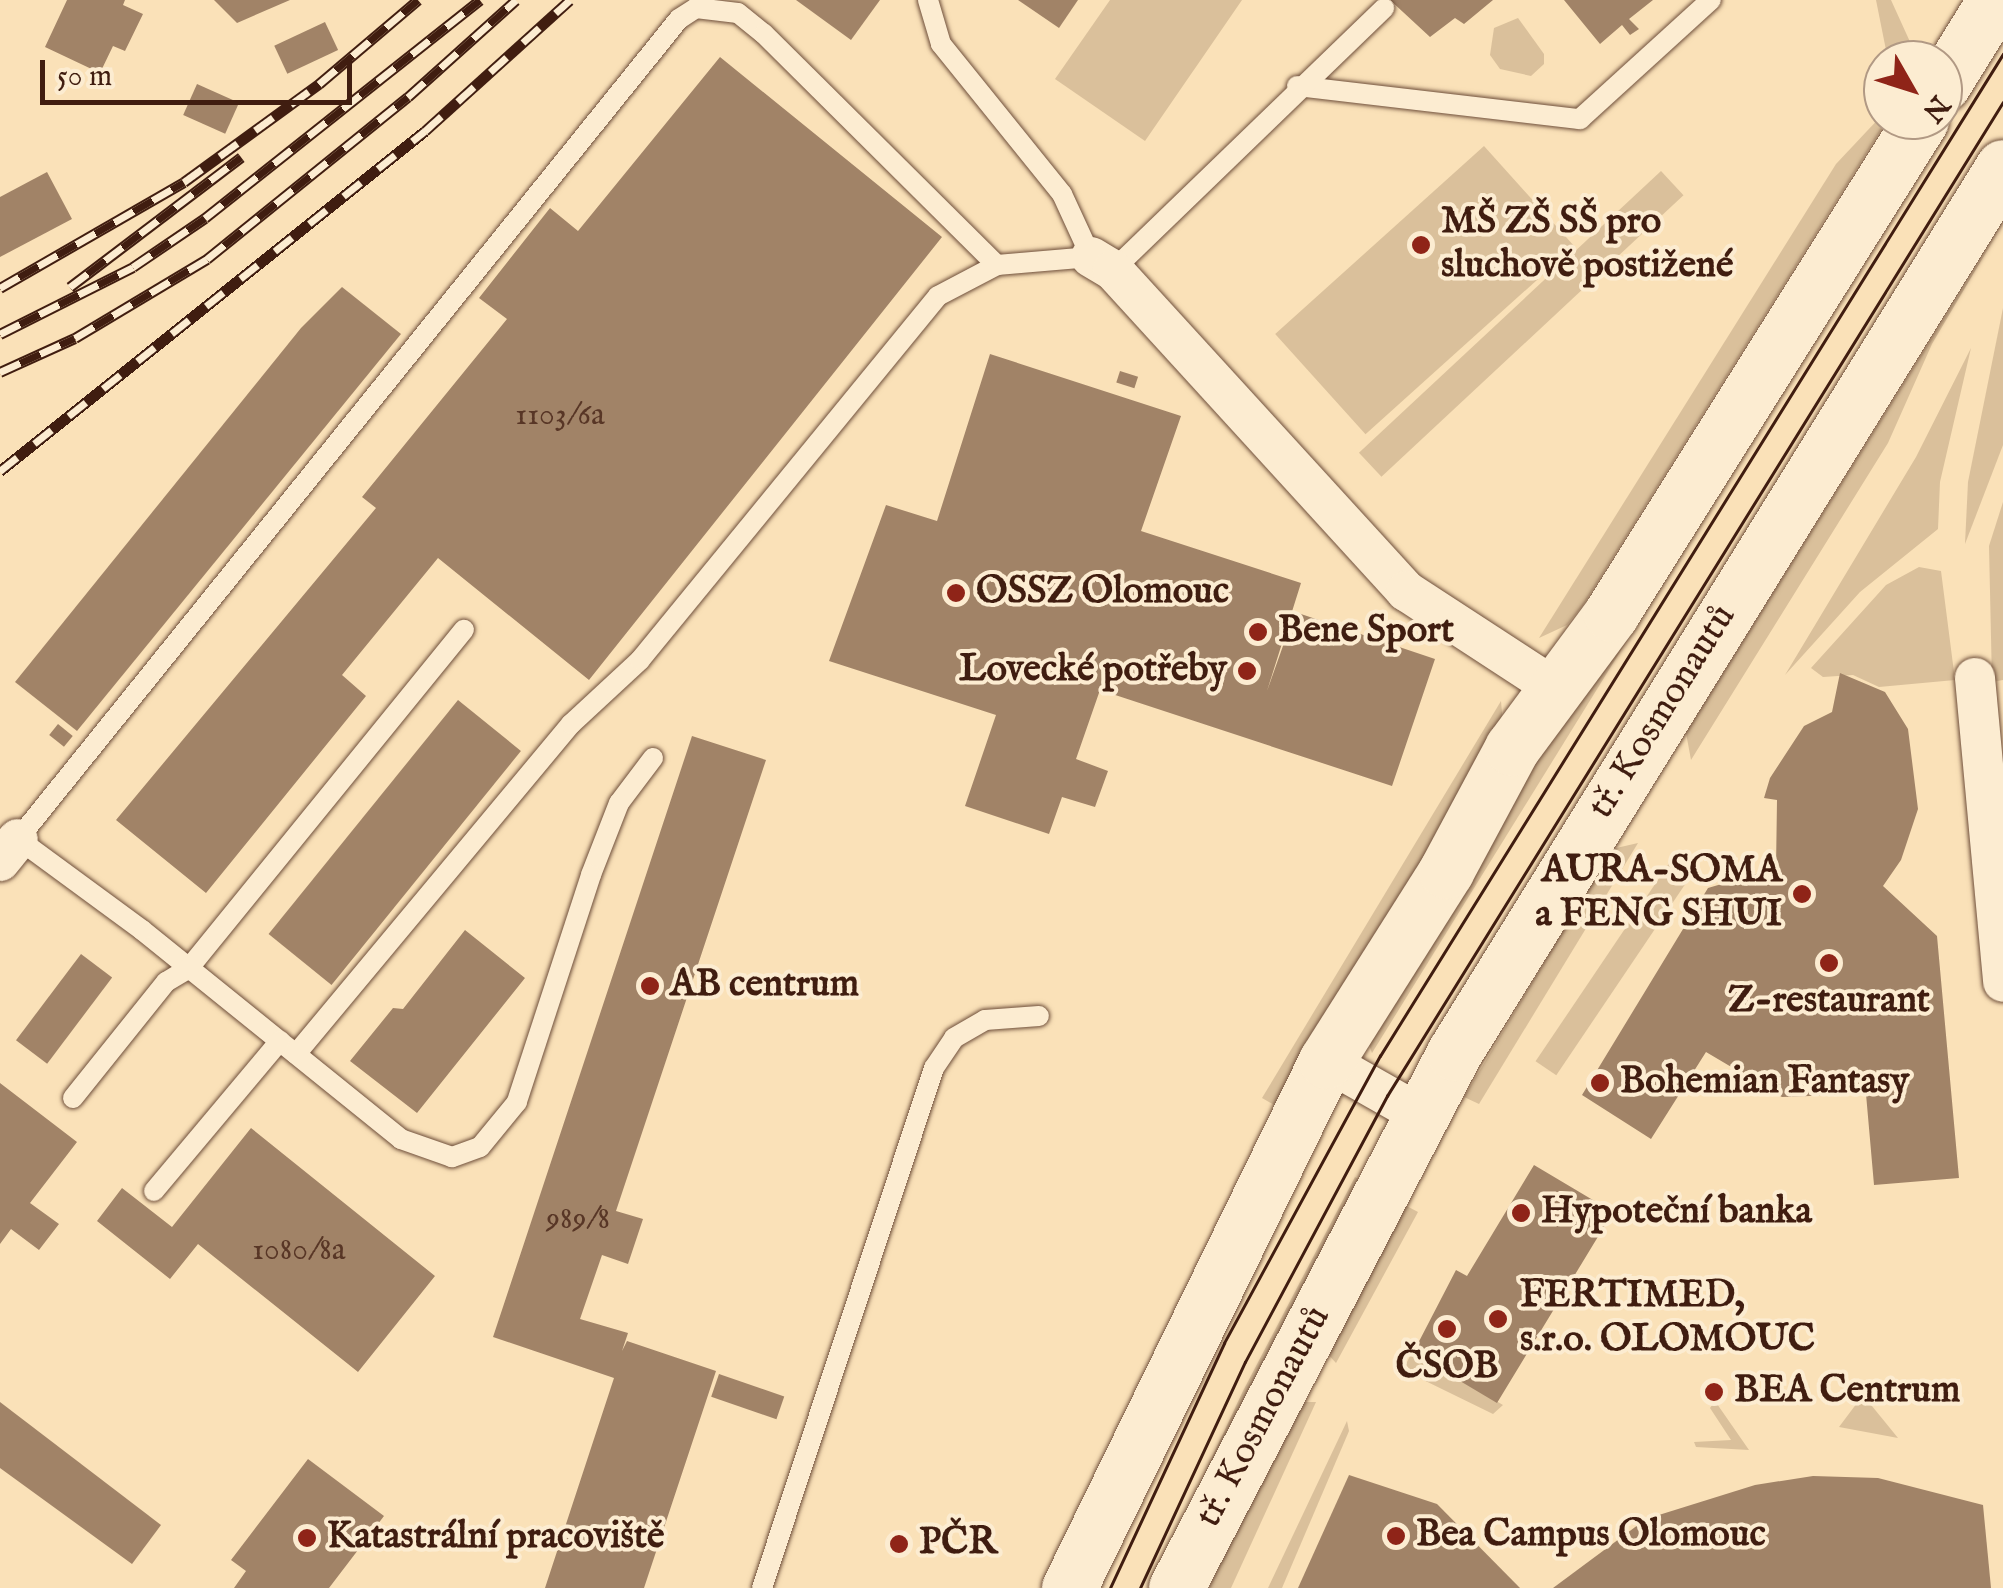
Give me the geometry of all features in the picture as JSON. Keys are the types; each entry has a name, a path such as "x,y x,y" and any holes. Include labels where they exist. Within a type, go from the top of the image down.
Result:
{"street":[{"path":"1963,52 1995,0"},
{"path":"1069,1588 1326,1062 1446,871 1512,748 1629,586 1908,140"},
{"name":"tř. Kosmonautů","path":"1176,1588 1421,1116 1503,969 2000,172"},
{"path":"1102,263 1406,590 1555,688"},
{"path":"1975,678 2003,982"},
{"path":"1326,1062 1421,1116"}],"lane":[{"path":"928,0 941,44 1062,194 1102,263"},
{"path":"1296,86 1580,119 1711,0"},
{"path":"653,758 620,804 598,857 517,1102 480,1147 452,1157 425,1152 189,968 9,850 679,19 696,8 738,13 764,34 997,266"},
{"path":"154,1191 288,1048 571,724 640,660 938,296 997,266 1102,263 1384,8"},
{"path":"73,1098 166,982 189,968 464,630"},
{"path":"762,1588 934,1068 954,1038 985,1020 1039,1016"}],"shaded area":[{"path":"1110,0 1242,0 1145,141 1055,79"},
{"path":"1876,0 1891,0 1909,40 1884,40"},
{"path":"1518,18 1544,54 1544,64 1531,76 1500,69 1490,55 1494,28"},
{"path":"1863,135 1863,140 1874,140 1583,605 1567,625 1539,638 1836,164"},
{"path":"1924,140 1937,140 1372,1053 1368,1042 1517,793"},
{"path":"1484,146 1574,246 1366,434 1275,334"},
{"path":"1661,171 1684,195 1381,477 1359,453"},
{"path":"1995,237 1932,344 1888,443 1691,760 1686,733"},
{"path":"2003,308 2003,445 1965,544 1968,482"},
{"path":"1971,348 1940,482 1938,529 1860,592 1785,675 1916,457"},
{"path":"2003,502 2003,680 1992,682 1989,546"},
{"path":"1919,567 1941,571 1955,680 1879,687 1853,675 1823,677 1811,668 1886,585"},
{"path":"1501,701 1503,725 1278,1107 1262,1098"},
{"path":"1638,843 1479,1104 1464,1097 1612,849"},
{"path":"1672,859 1693,873 1556,1075 1536,1061"},
{"path":"1355,1177 1367,1184 1151,1588 1243,1391"},
{"path":"1401,1203 1418,1212 1336,1363 1325,1351"},
{"path":"1415,1346 1414,1353 1503,1405 1493,1414 1403,1370"},
{"path":"1863,1395 1898,1438 1839,1427"},
{"path":"1715,1401 1749,1450 1696,1447 1694,1442 1731,1440 1710,1408"},
{"path":"1305,1402 1316,1402 1231,1588 1209,1588 1293,1410"},
{"path":"1347,1421 1349,1431 1282,1588 1268,1588"}],"building":[{"path":"67,0 125,0 123,5 143,14 125,51 113,46 100,73 45,47"},
{"path":"214,0 290,0 237,23"},
{"path":"796,0 880,0 851,40"},
{"path":"1018,0 1078,0 1059,28"},
{"path":"1390,0 1493,0 1464,24 1455,18 1430,37"},
{"path":"1564,0 1653,0 1629,19 1639,29 1630,35 1622,25 1600,44"},
{"path":"325,22 338,50 287,74 274,46"},
{"path":"720,57 942,237 589,680 438,558 342,675 366,696 206,893 116,820 376,508 362,497 507,319 479,298 550,208 578,231"},
{"path":"197,84 239,103 225,134 183,115"},
{"path":"47,172 72,219 0,257 0,197"},
{"path":"342,287 401,334 77,731 15,682 301,328"},
{"path":"990,354 1181,416 1141,531 1301,583 1267,691 1295,612 1435,659 1392,786 1100,690 1076,759 1108,771 1095,807 1062,797 1049,834 965,806 996,715 829,661 886,505 937,521"},
{"path":"1120,371 1138,377 1134,388 1116,382"},
{"path":"1840,673 1885,692 1908,729 1918,809 1901,860 1883,886 1937,936 1959,1178 1874,1185 1866,1094 1782,1097 1706,1052 1651,1139 1582,1095 1708,888 1776,868 1777,800 1764,798 1770,778 1804,726 1832,712"},
{"path":"458,700 521,751 332,985 269,934"},
{"path":"58,724 73,736 64,747 49,735"},
{"name":"AB centrum","path":"692,736 766,760 616,1211 643,1219 628,1264 602,1255 580,1319 628,1333 622,1351 627,1341 716,1371 644,1588 545,1588 614,1378 493,1337"},
{"path":"465,930 525,978 417,1113 350,1061 393,1008 403,1009"},
{"path":"81,954 112,977 47,1064 16,1040"},
{"path":"0,1083 77,1142 30,1203 59,1224 39,1250 11,1229 0,1244"},
{"path":"251,1128 435,1276 358,1372 198,1244 170,1279 97,1221 122,1188 172,1227"},
{"path":"1534,1165 1613,1212 1497,1403 1413,1353 1456,1270 1467,1276"},
{"path":"719,1374 784,1396 776,1419 711,1397"},
{"path":"0,1402 161,1525 132,1564 0,1468"},
{"name":"Katastrální pracoviště","path":"308,1459 384,1516 329,1588 234,1588 246,1571 231,1560"},
{"name":"Bea Campus Olomouc","path":"1349,1475 1437,1504 1520,1588 1298,1588"},
{"path":"1813,1476 1878,1478 1983,1505 1991,1588 1553,1588 1646,1519 1755,1485"}],"tram line":[{"path":"1110,1588 1224,1343 1380,1056 2003,54"},
{"path":"1140,1588 1245,1362 1387,1096 2003,102"}],"railway":[{"path":"0,288 184,182 319,84 418,0"},
{"path":"0,334 133,267 205,218 480,0"},
{"path":"0,372 75,338 207,259 408,97 516,0"},
{"path":"0,471 425,131 570,0"},
{"path":"70,287 241,157"}],"place":[{"name":"MŠ ZŠ SŠ pro sluchově postižené","path":"1421,245"},
{"name":"OSSZ Olomouc","path":"956,593"},
{"name":"Bene Sport","path":"1258,632"},
{"name":"Lovecké potřeby","path":"1247,671"},
{"name":"AURA-SOMA a FENG SHUI","path":"1802,894"},
{"name":"Z-restaurant","path":"1829,963"},
{"name":"AB centrum","path":"650,986"},
{"name":"Bohemian Fantasy","path":"1600,1083"},
{"name":"Hypoteční banka","path":"1521,1213"},
{"name":"FERTIMED, s.r.o. OLOMOUC","path":"1498,1319"},
{"name":"ČSOB","path":"1447,1329"},
{"name":"BEA Centrum","path":"1714,1392"},
{"name":"Bea Campus Olomouc","path":"1396,1536"},
{"name":"Katastrální pracoviště","path":"307,1538"},
{"name":"PČR","path":"899,1544"}]}
